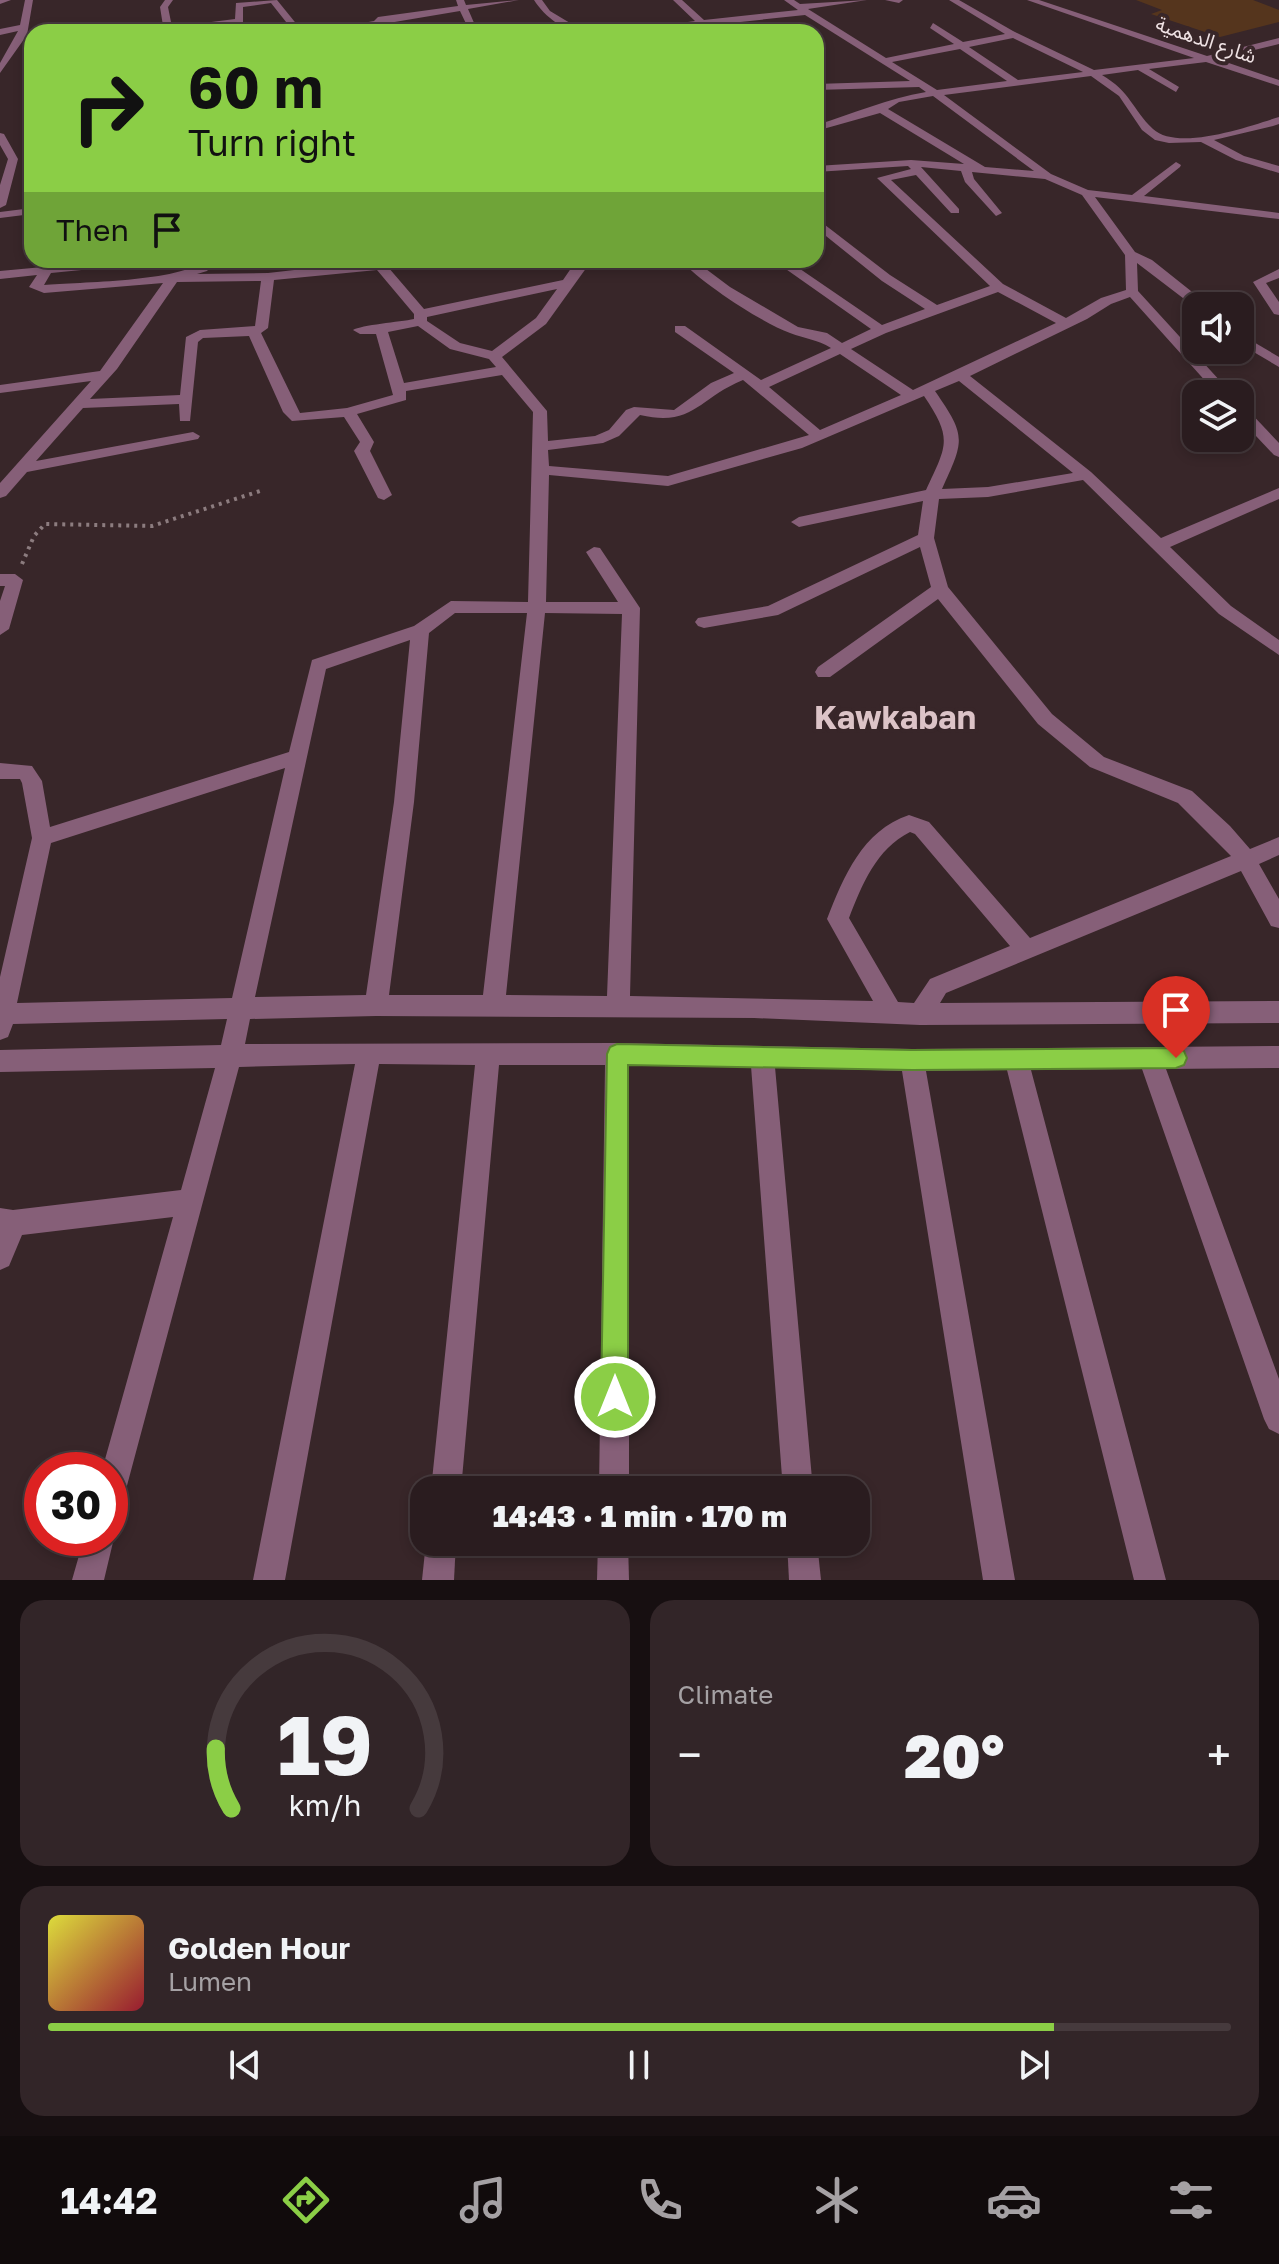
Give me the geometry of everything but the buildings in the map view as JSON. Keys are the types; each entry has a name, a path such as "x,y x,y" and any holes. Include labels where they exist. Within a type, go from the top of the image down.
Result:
{"street":[{"path":"0,1 7,0"},
{"path":"25,24 29,0"},
{"path":"167,24 164,7 169,0"},
{"path":"239,24 239,5 272,0 292,24"},
{"path":"381,24 463,4 515,0"},
{"path":"538,0 547,13 567,24"},
{"path":"677,0 700,21"},
{"path":"685,24 760,18 797,6 863,0"},
{"path":"889,0 899,0"},
{"path":"953,0 1014,35 1093,72 1129,97 1139,119 1159,138 1173,141 1201,138 1268,127 1279,120"},
{"name":"شارع الدهمية","path":"1031,0 1279,83"},
{"path":"463,4 471,24"},
{"path":"797,6 935,93 1047,176 1086,193 1279,216"},
{"path":"377,8 377,24"},
{"path":"760,18 767,24"},
{"path":"729,20 734,24"},
{"path":"933,26 1016,83"},
{"path":"0,32 24,27 1,67"},
{"path":"824,30 833,29"},
{"path":"883,61 1014,35"},
{"path":"824,126 881,109 896,100 1206,59 1279,41"},
{"path":"1139,67 1176,89"},
{"path":"824,87 921,84"},
{"path":"881,109 984,171"},
{"path":"824,119 832,124"},
{"path":"1268,127 1279,134"},
{"path":"0,136 13,159 0,205"},
{"path":"1201,138 1240,158 1279,170"},
{"path":"1134,199 1176,165"},
{"path":"916,167 955,211"},
{"path":"916,167 883,178 999,287 1065,323"},
{"path":"824,169 965,167 1047,176"},
{"path":"965,167 969,180 996,213"},
{"path":"1086,193 1131,255 1148,263 1184,292"},
{"path":"0,215 24,212"},
{"path":"824,228 886,278 935,310"},
{"path":"1131,255 1132,292 1212,380"},
{"path":"0,275 34,268"},
{"path":"50,268 35,287 44,289 173,278 268,277 338,268"},
{"path":"2,487 80,404 173,278 203,268"},
{"path":"381,268 420,318 455,346 499,363 540,411 537,605 493,1006"},
{"path":"401,388 499,363 541,321 579,268"},
{"path":"696,268 725,290 794,330 822,336 919,393 951,425 950,455 932,494 926,538 940,589 1045,719 1097,762 1185,797 1223,832 1244,857 1279,919"},
{"path":"791,268 881,330"},
{"path":"1279,273 1259,282 1279,311"},
{"path":"185,418 191,340 200,334 254,332 261,328 268,277"},
{"path":"360,330 381,330 567,283"},
{"path":"762,385 881,330 999,287"},
{"path":"541,470 668,481 819,436 960,375 1106,301 1132,292"},
{"path":"680,329 729,361 742,375 762,385 819,436"},
{"path":"254,332 290,412 297,418 348,412 401,397 401,388 381,330"},
{"path":"1254,347 1279,363"},
{"path":"0,389 103,375"},
{"path":"539,447 598,440 614,433 631,413 639,410 661,415 678,414 716,386 742,375"},
{"path":"960,375 1086,475 1225,610 1279,649"},
{"path":"80,404 187,399"},
{"path":"348,412 367,442 362,451 384,495"},
{"path":"1254,425 1279,452"},
{"path":"20,469 193,436"},
{"path":"799,522 932,494 988,492 1086,475"},
{"path":"1157,546 1279,493"},
{"path":"704,622 772,611 926,538"},
{"path":"594,552 631,608 618,1006"},
{"path":"0,629 7,580"},
{"path":"824,672 940,589"},
{"path":"122,1452 230,1057 318,665 420,630 451,607 537,605 631,608"},
{"path":"376,1005 404,802 420,630"},
{"path":"42,838 297,757"},
{"path":"0,771 25,771 32,781 42,838 2,1019 241,1007 376,1005 618,1006 920,1014 1279,1012"},
{"path":"892,1013 838,919 858,869 890,830 909,823 922,828 1026,949"},
{"path":"920,1014 938,986 1244,857 1279,846"},
{"path":"269,1580 369,1053"},
{"path":"0,1061 369,1053 762,1055 912,1060 1279,1057"},
{"path":"447,1476 488,1054"},
{"path":"614,1476 617,1054"},
{"path":"762,1055 797,1476"},
{"path":"1150,1058 1279,1419"},
{"path":"1016,1059 1150,1580"},
{"path":"912,1060 999,1580"},
{"path":"0,1257 6,1222 189,1202"},
{"path":"88,1580 94,1556"},
{"path":"438,1580 440,1556"},
{"path":"613,1556 613,1580"},
{"path":"803,1556 805,1580"}],"path":[{"path":"7,580 45,524 152,526 260,491"}],"shaded area":[{"path":"1136,0 1253,0 1279,10 1279,22 1220,37 1151,14 1162,10"}],"district":[{"name":"Kawkaban","path":"895,718"}],"route":[{"path":"615,1397 617,1054 912,1060 1176,1058"}]}
